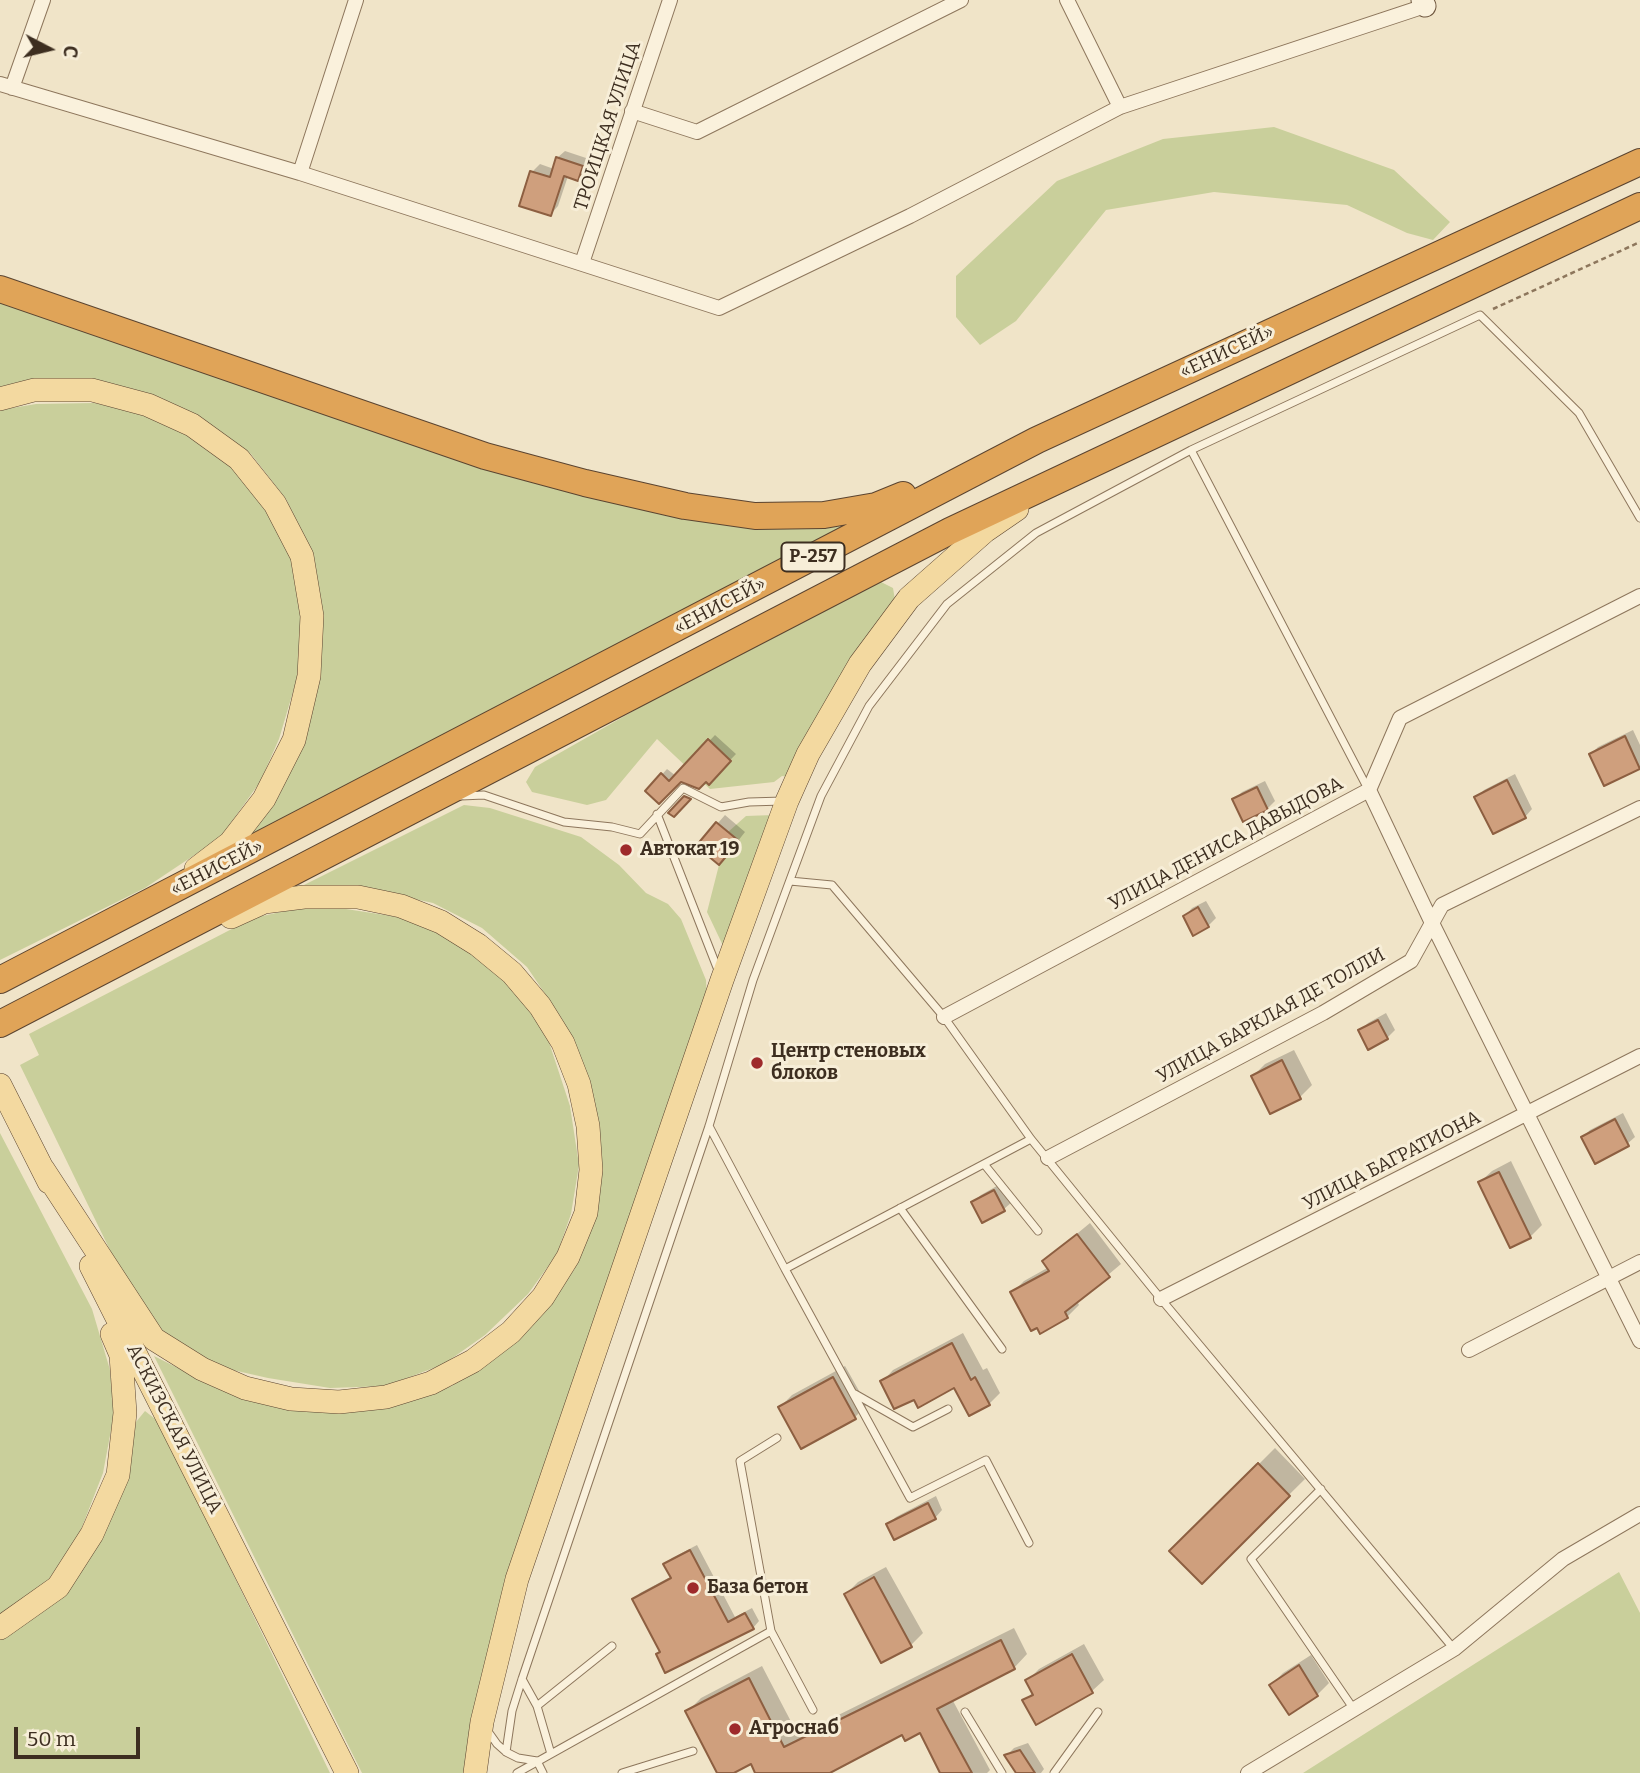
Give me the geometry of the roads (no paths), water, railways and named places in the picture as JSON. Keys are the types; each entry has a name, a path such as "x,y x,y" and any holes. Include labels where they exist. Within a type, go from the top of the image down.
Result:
{"highway":[{"name":"«ЕНИСЕЙ»","path":"0,980 1037,440 1640,162"},
{"name":"«ЕНИСЕЙ»","path":"0,1024 950,531 1640,206"},
{"path":"0,289 485,456 585,483 696,508 755,516 824,515 876,506 1037,440"}],"main road":[{"path":"0,399 34,390 92,390 148,405 192,425 239,459 275,504 302,556 312,616 309,676 294,740 264,799 230,843 153,901"},
{"path":"475,1773 482,1722 517,1579 722,980 787,802 808,754 860,664 909,598 985,531 1075,470"},
{"path":"43,1169 154,1339 202,1369 245,1388 292,1399 339,1402 386,1397 431,1383 473,1361 511,1332 543,1297 568,1257 586,1213 591,1170 588,1126 579,1084 563,1043 540,1006 512,973 478,945 441,922 401,906 358,897 304,897 264,902 109,969"},
{"name":"АСКИЗСКАЯ УЛИЦА","path":"0,1085 347,1773"},
{"path":"0,1628 58,1587 92,1534 118,1475 125,1413 121,1355 43,1169"}],"street":[{"path":"43,0 6,86 300,173 719,308 910,216 1120,107 1428,2"},
{"path":"300,173 356,0"},
{"name":"ТРОИЦКАЯ УЛИЦА","path":"582,263 670,0"},
{"path":"632,111 697,132 961,0"},
{"path":"1067,0 1120,107"},
{"name":"УЛИЦА ДЕНИСА ДАВЫДОВА","path":"944,1017 1369,790 1400,718 1640,596"},
{"path":"1369,790 1432,923 1640,1341"},
{"name":"УЛИЦА БАРКЛАЯ ДЕ ТОЛЛИ","path":"1048,1158 1323,1013 1411,961 1443,905 1640,808"},
{"name":"УЛИЦА БАГРАТИОНА","path":"1161,1299 1640,1056"},
{"path":"1469,1350 1640,1262"},
{"path":"1248,1773 1454,1649 1563,1559 1640,1514"}],"lane":[{"path":"506,1752 512,1711 522,1679 709,1126 753,980 821,796 869,706 947,604 1036,533 1191,450 1480,315 1579,413 1640,518"},
{"path":"1191,450 1369,790"},
{"path":"423,806 464,795 484,794 564,822 612,827 640,834 683,788 721,807 749,802 787,802"},
{"path":"657,814 722,980"},
{"path":"790,881 832,885 944,1017 1031,1139 1161,1299 1454,1649"},
{"path":"709,1126 910,1498 986,1460 1028,1543"},
{"path":"785,1269 1031,1139"},
{"path":"984,1164 1038,1231"},
{"path":"900,1208 1002,1349"},
{"path":"854,1394 913,1427 948,1409"},
{"path":"777,1438 740,1461 771,1632 813,1710"},
{"path":"1321,1489 1251,1559 1353,1708"},
{"path":"517,1773 771,1632"},
{"path":"537,1706 612,1646"},
{"path":"522,1679 537,1706 551,1754"},
{"path":"965,1712 1002,1773"},
{"path":"1054,1773 1098,1712"},
{"path":"482,1722 506,1752 518,1758 537,1761"},
{"path":"622,1773 693,1751"},
{"path":"537,1761 543,1773"}],"place":[{"name":"Автокат 19","path":"626,850"},
{"name":"Центр стеновых блоков","path":"757,1063"},
{"name":"База бетон","path":"693,1588"},
{"name":"Агроснаб","path":"735,1729"}]}
